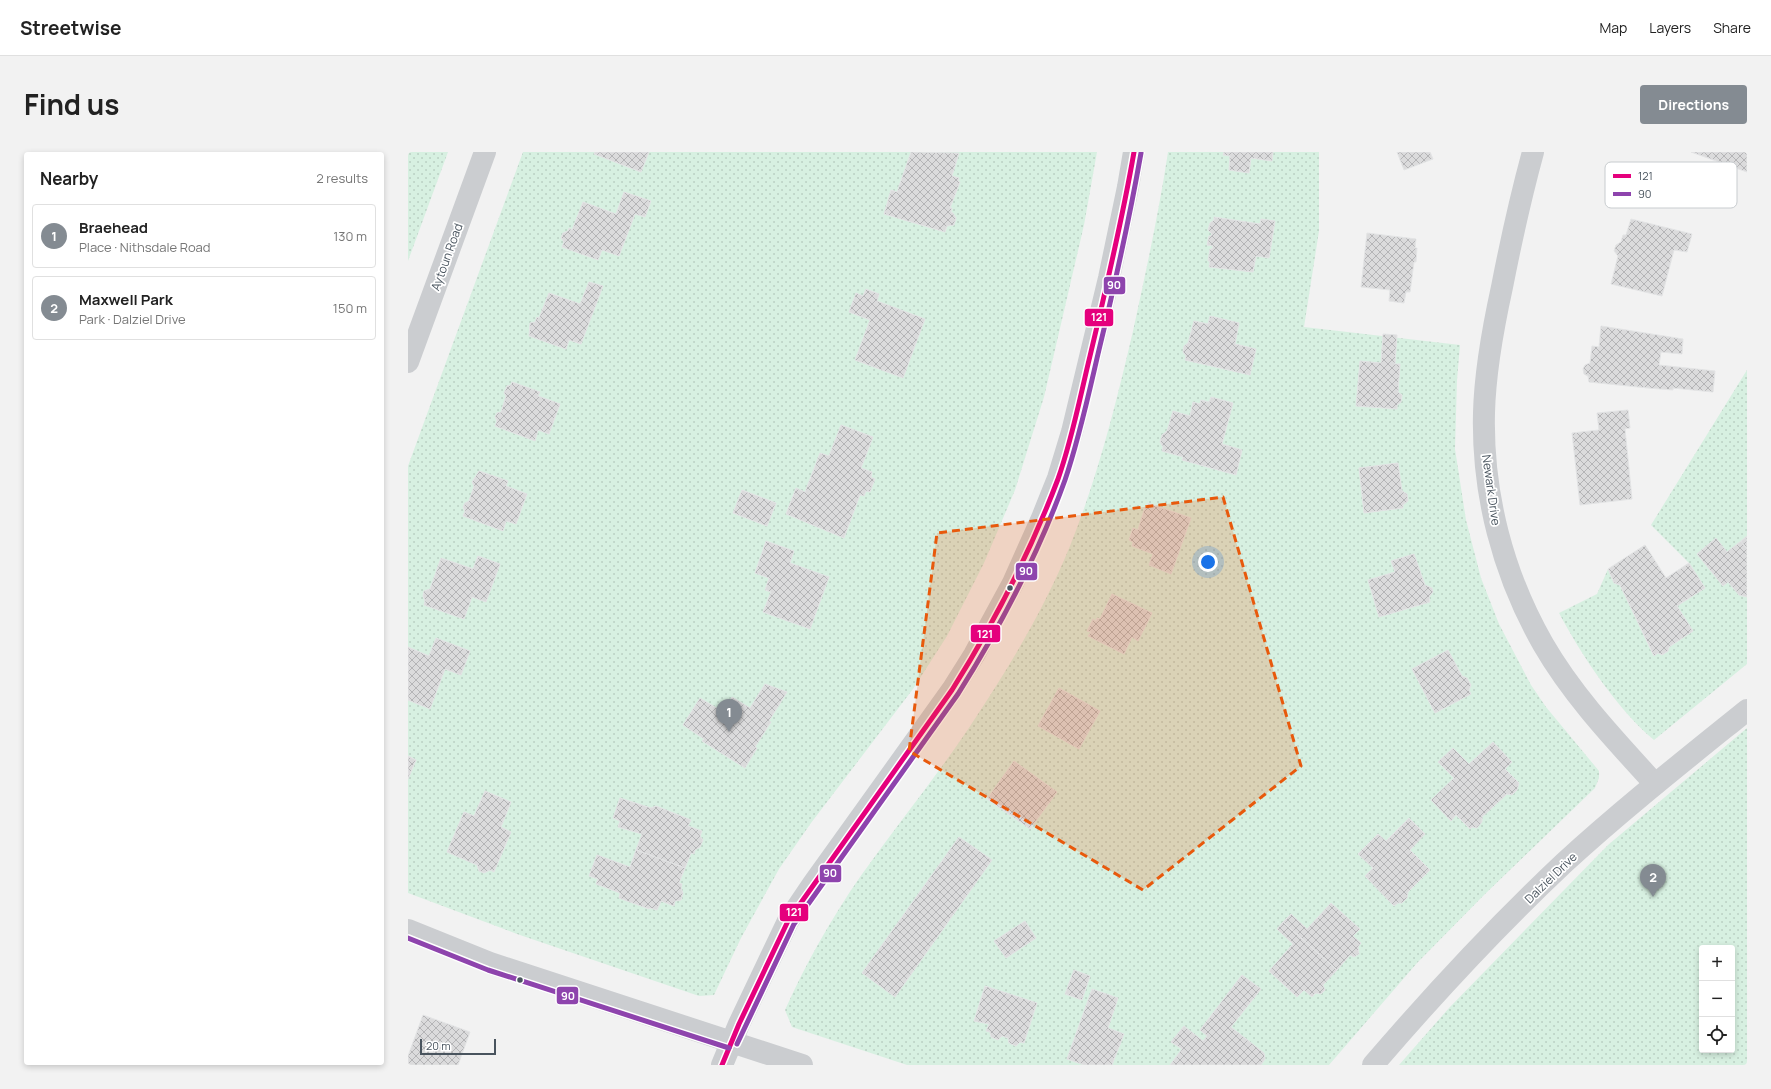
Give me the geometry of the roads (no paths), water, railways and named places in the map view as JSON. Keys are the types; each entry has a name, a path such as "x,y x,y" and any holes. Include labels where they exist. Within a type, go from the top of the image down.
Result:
{"street":[{"name":"Aytoun Road","path":"408,362 485,152"},
{"path":"722,1065 731,1041 788,921 952,690 974,655 1013,583 1058,478 1072,432 1109,278 1134,152"},
{"name":"Newark Drive","path":"1527,158 1489,347 1487,369 1484,413 1487,476 1498,535 1516,592 1544,645 1572,688 1594,716 1655,784"},
{"name":"Dalziel Drive","path":"1374,1065 1500,927 1564,864 1655,784 1747,710"},
{"path":"408,930 490,963 802,1065"}],"place":[{"name":"Braehead","path":"729,732"},
{"name":"Maxwell Park","path":"1653,897"}]}
